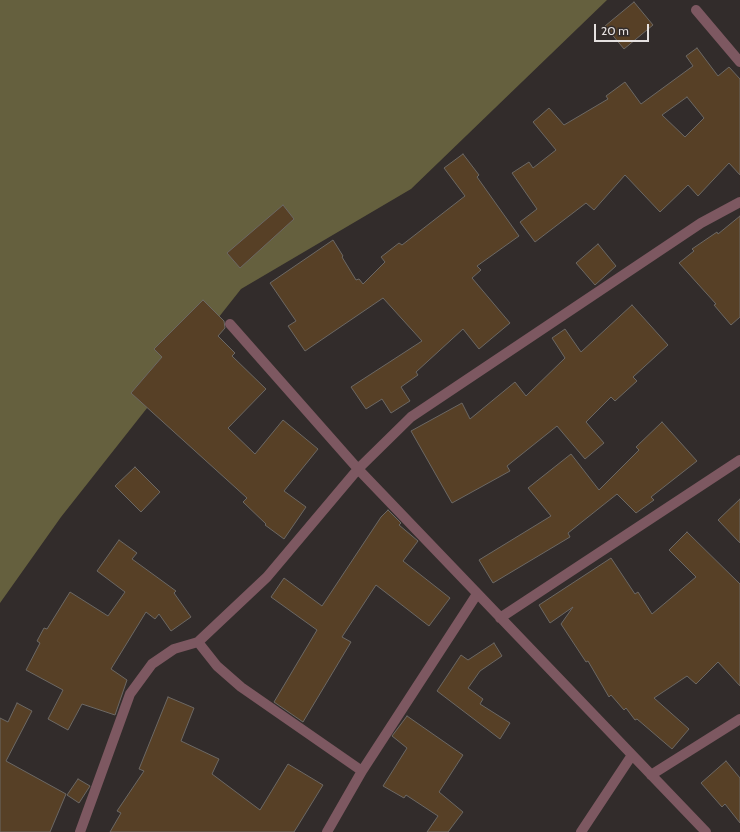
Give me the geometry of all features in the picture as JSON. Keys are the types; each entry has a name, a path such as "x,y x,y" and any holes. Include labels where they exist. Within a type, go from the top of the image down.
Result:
{"street":[{"path":"696,10 740,62"},
{"path":"80,832 130,694 152,664 174,649 198,642 267,578 358,469 411,417 701,224 740,202"},
{"path":"230,324 358,469 706,832"},
{"path":"500,618 740,460"},
{"path":"327,832 362,771 477,594"},
{"path":"198,642 217,666 241,687 362,771"},
{"path":"651,775 740,719"},
{"path":"581,832 632,755"}],"shaded area":[{"path":"0,0 607,0 411,189 241,289 61,517 0,603"}],"building":[{"path":"634,2 653,25 624,49 605,26"},
{"path":"697,48 718,76 729,67 740,79 740,175 729,163 698,196 688,185 660,212 625,175 594,210 586,203 535,242 520,222 537,209 512,173 529,162 533,168 556,150 533,122 549,108 564,125 608,99 606,96 625,82 641,104 693,66 686,56","holes":["687,97 704,118 685,137 662,115"]},
{"path":"463,154 479,175 477,177 519,236 477,266 481,270 472,278 510,323 479,349 463,329 416,372 418,375 401,387 410,401 391,413 382,399 366,409 351,387 422,341 383,298 305,351 288,326 296,321 270,283 333,240 356,280 359,279 363,284 385,262 381,257 399,243 402,245 465,196 444,168"},
{"path":"283,205 294,219 240,268 227,253"},
{"path":"740,216 740,317 731,325 714,305 716,304 679,263 694,251 692,249 717,232 718,234"},
{"path":"598,244 616,266 595,285 576,263"},
{"path":"203,300 224,321 225,328 218,336 235,353 232,356 266,389 228,428 255,454 283,420 318,449 284,491 306,507 284,539 265,525 266,524 243,502 247,498 131,393 162,357 154,349"},
{"path":"632,305 668,345 633,377 637,381 615,401 611,397 586,422 604,443 585,459 557,426 507,466 510,471 452,503 411,431 462,403 470,419 515,382 526,396 565,358 552,338 565,329 581,352"},
{"path":"662,422 697,461 651,497 654,500 636,513 617,494 568,533 570,537 493,583 479,560 551,516 528,488 571,454 599,490 639,450 636,447"},
{"path":"135,467 160,492 141,512 115,486"},
{"path":"740,499 740,543 718,520"},
{"path":"388,510 401,523 399,525 418,541 403,561 450,598 429,626 376,585 342,637 351,642 303,722 274,702 317,630 271,597 284,578 322,606 381,517"},
{"path":"687,532 740,584 740,686 718,662 696,684 687,676 654,698 689,729 672,749 637,719 635,720 626,708 624,710 611,695 609,697 588,661 586,662 561,624 573,607 550,623 539,605 611,558 635,594 638,592 652,614 696,577 669,550"},
{"path":"119,540 137,553 132,559 176,591 174,593 191,617 171,631 159,614 155,619 146,612 111,669 127,680 115,715 82,704 68,730 48,719 63,690 26,670 40,643 37,641 44,628 47,629 70,592 108,616 125,592 97,571"},
{"path":"494,643 502,656 480,671 468,688 483,699 480,704 510,723 500,739 437,691 461,655 468,660"},
{"path":"168,697 194,708 181,741 219,759 212,774 260,810 288,764 323,785 294,832 110,832 121,813 117,811 144,771 139,769"},
{"path":"17,703 32,711 6,761 66,794 50,832 0,832 0,718 8,722"},
{"path":"407,716 463,755 439,792 463,812 448,832 427,832 438,816 406,795 404,798 383,786 407,748 392,736"},
{"path":"726,761 740,778 740,823 725,804 722,807 701,783"},
{"path":"78,779 90,786 79,803 67,795"}]}
